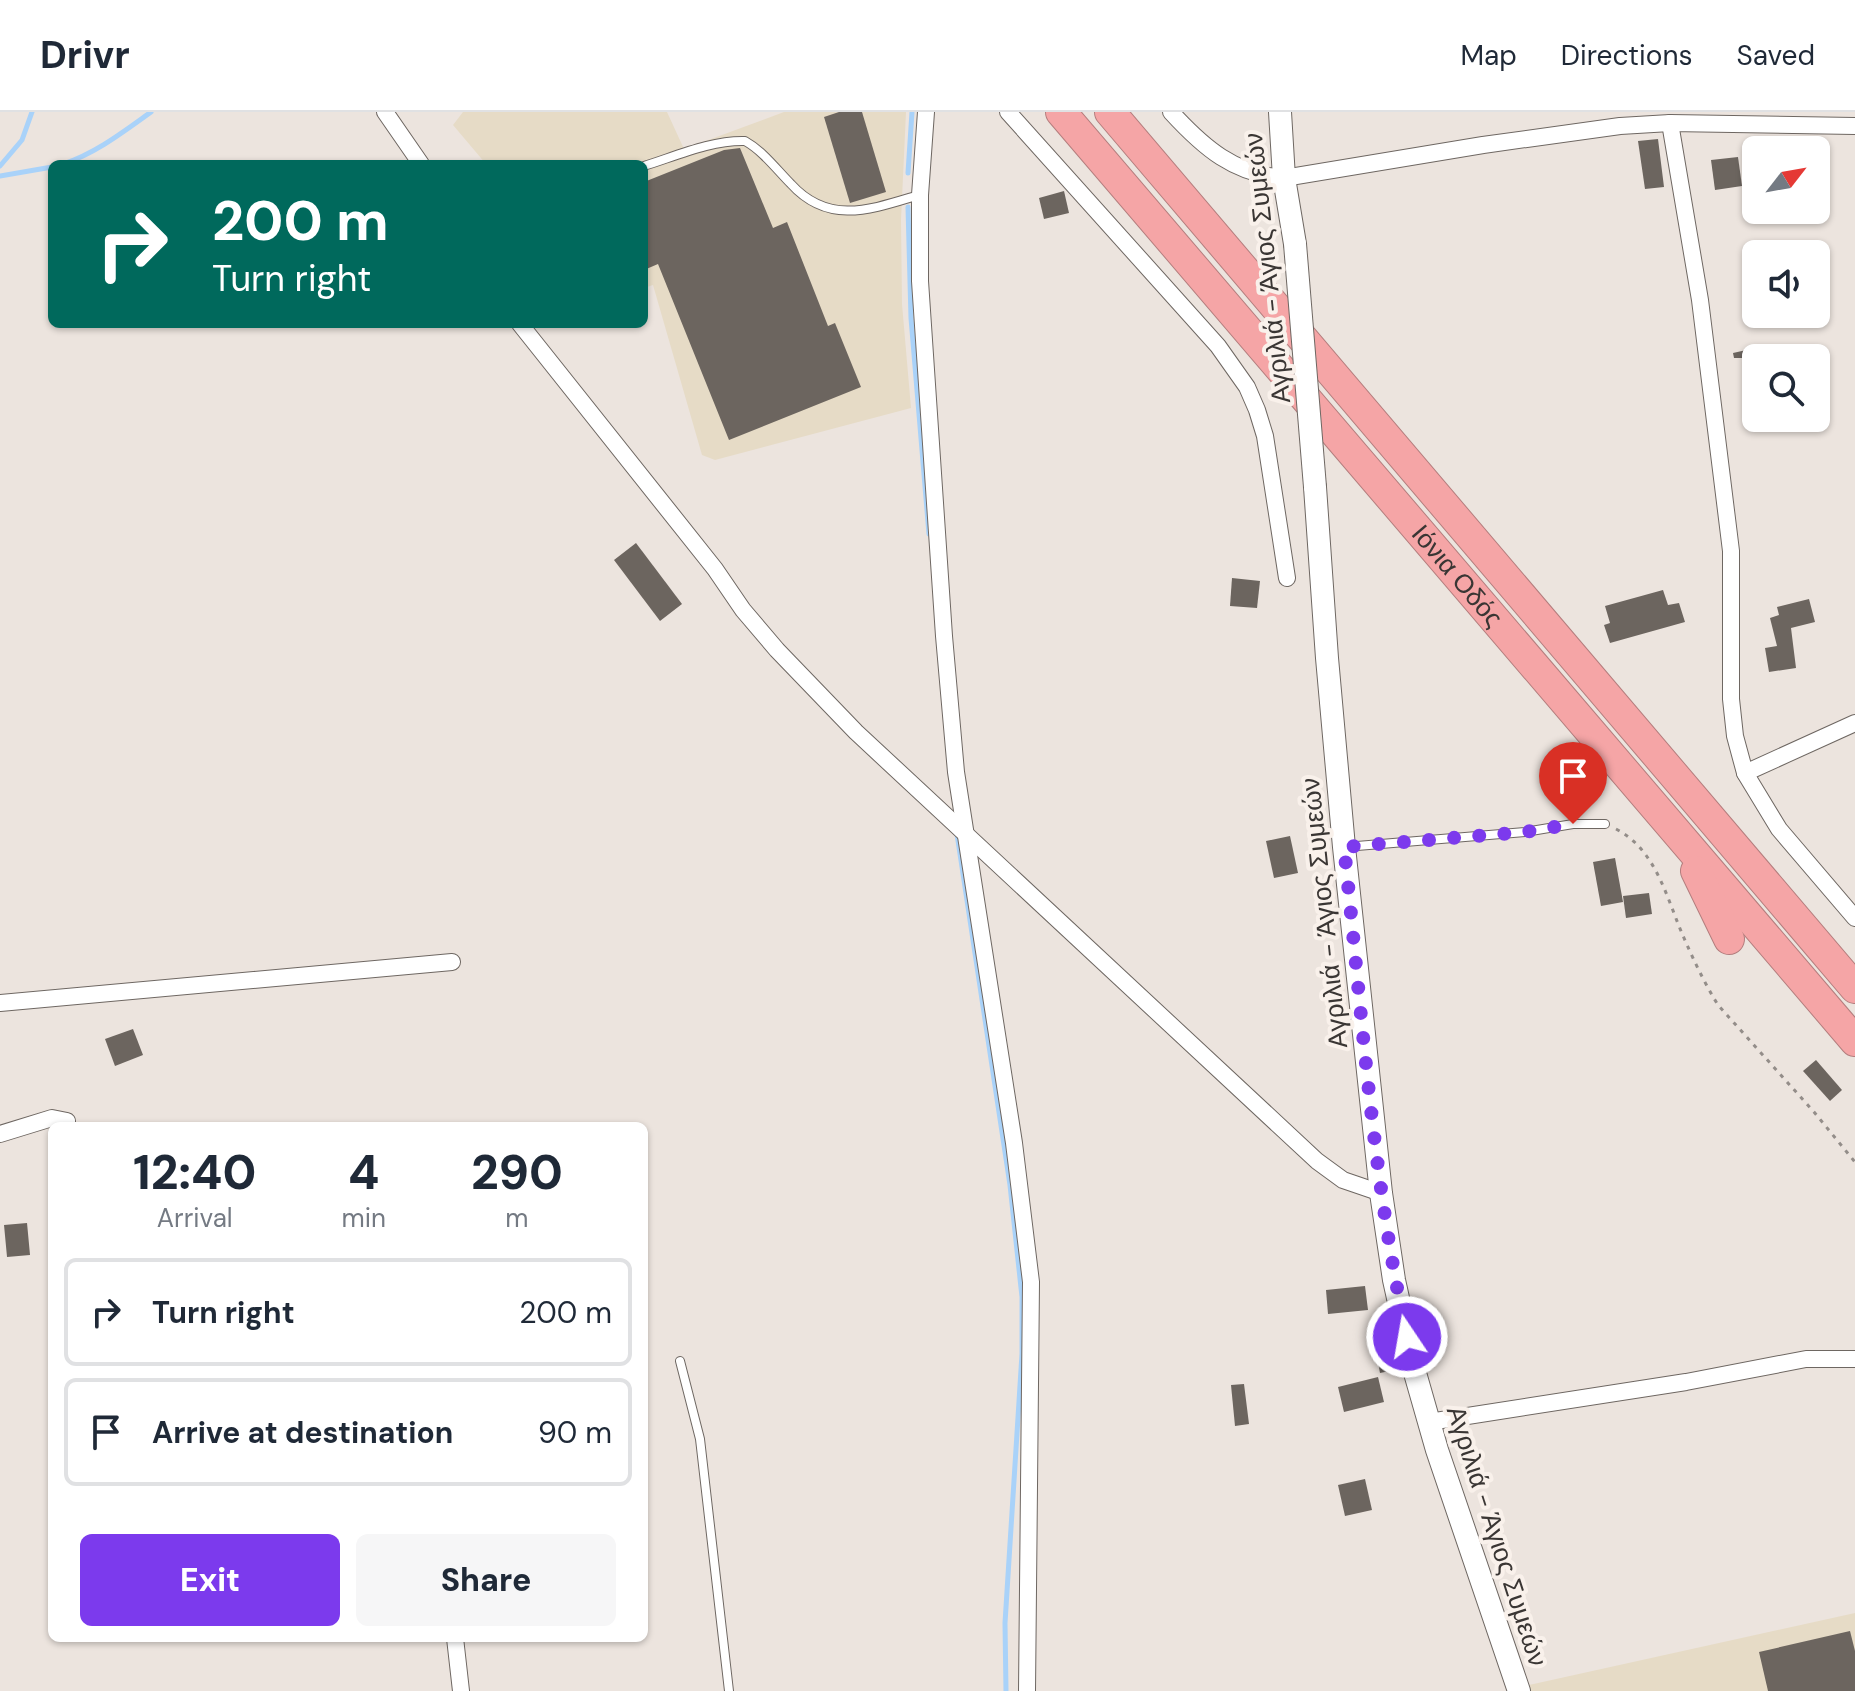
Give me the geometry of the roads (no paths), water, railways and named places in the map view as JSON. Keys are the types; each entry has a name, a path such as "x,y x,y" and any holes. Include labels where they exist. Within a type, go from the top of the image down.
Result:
{"highway":[{"name":"Ιόνια Οδός","path":"1061,112 1855,1041"},
{"name":"Ιόνια Οδός","path":"1110,112 1855,988"},
{"path":"1676,830 1729,939"}],"main road":[{"name":"Αγριλιά - Άγιος Συμεών","path":"1280,112 1284,178 1295,244 1344,847 1381,1193 1397,1294 1429,1422 1519,1691"}],"street":[{"path":"385,112 418,160"},
{"path":"926,112 920,195 920,281 939,578 956,772 1014,1143 1031,1282 1027,1691"},
{"path":"1008,112 1218,346 1247,387 1265,436 1287,578"},
{"path":"1171,112 1216,156 1260,176 1284,178 1620,126 1670,123 1855,126"},
{"path":"1670,123 1700,300 1731,551 1731,699 1735,736 1745,773 1779,829 1855,918"},
{"path":"523,328 715,569 743,610 856,732 1317,1161 1343,1180 1381,1193"},
{"path":"1745,773 1855,723"},
{"path":"0,1003 452,962"},
{"path":"0,1134 52,1118 67,1121"},
{"path":"1429,1422 1672,1385 1806,1359 1855,1359"},
{"path":"455,1642 461,1691"}],"lane":[{"path":"648,165 719,144 745,141 801,195 822,207 845,211 867,210 920,195"},
{"path":"1344,847 1525,832 1573,824 1605,824"},
{"path":"680,1361 700,1439 729,1691"}],"waterway":[{"path":"0,166 22,140 32,112"},
{"path":"73,160 98,148 151,112"},
{"path":"908,173 912,112"},
{"path":"0,176 48,168"},
{"path":"908,207 911,318 929,534"},
{"path":"957,834 1010,1185 1022,1297 1022,1354 1005,1623 1006,1691"}]}
